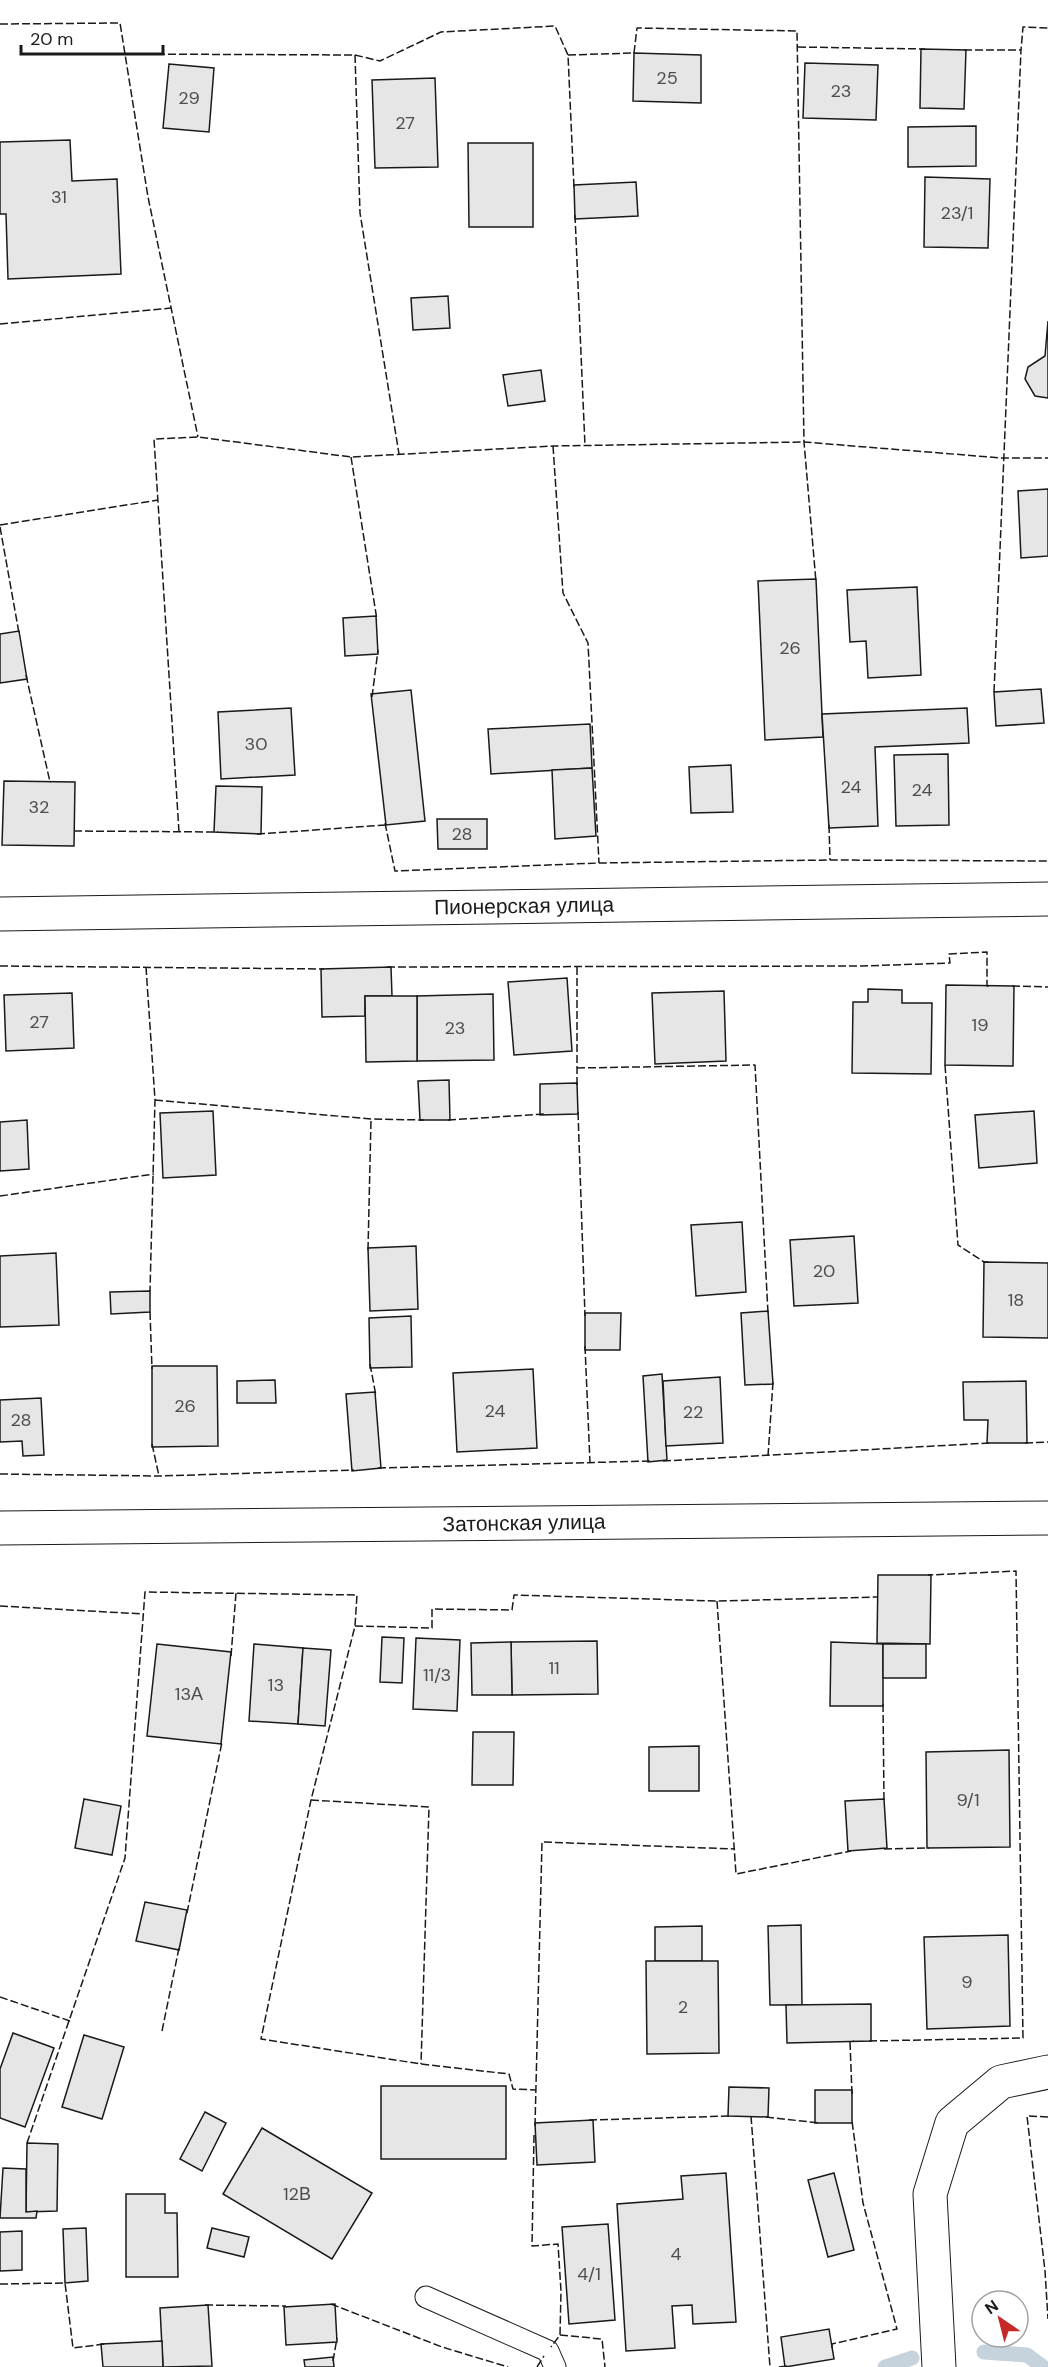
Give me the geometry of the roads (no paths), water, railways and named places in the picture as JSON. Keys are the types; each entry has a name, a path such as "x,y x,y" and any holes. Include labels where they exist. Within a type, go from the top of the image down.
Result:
{"street":[{"name":"Пионерская улица","path":"0,914 1048,899"},
{"name":"Затонская улица","path":"0,1528 1048,1518"},
{"path":"939,2367 930,2194 952,2123 1001,2082 1048,2072"}],"lane":[{"path":"426,2297 548,2351 555,2367"}],"waterway":[{"path":"984,2352 1027,2355 1043,2367"},
{"path":"885,2367 912,2358"}]}
